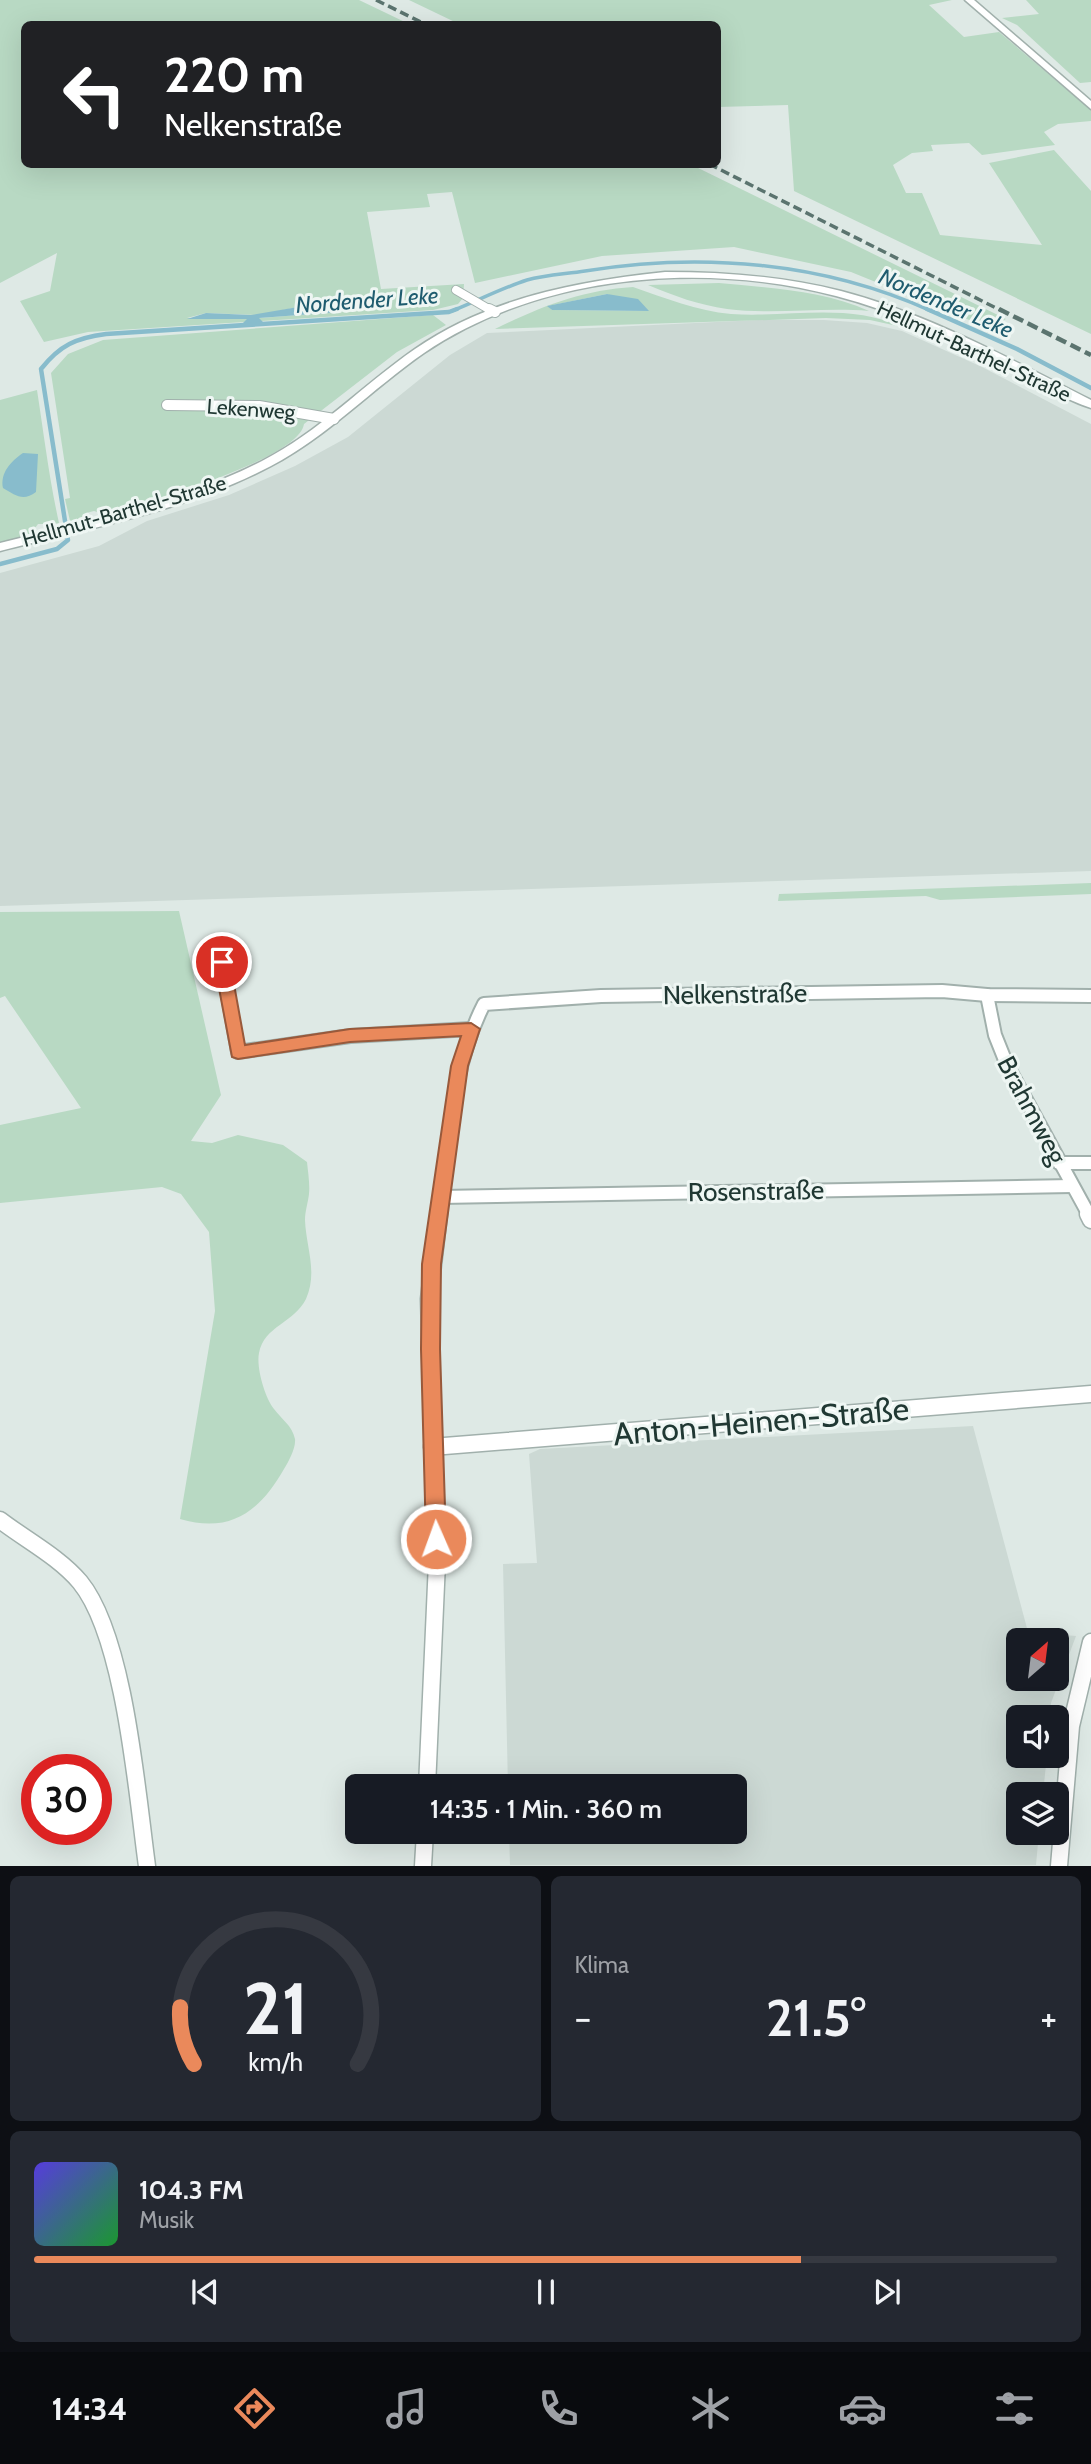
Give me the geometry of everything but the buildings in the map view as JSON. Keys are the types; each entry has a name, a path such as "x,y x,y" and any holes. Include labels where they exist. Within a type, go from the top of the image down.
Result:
{"street":[{"path":"969,0 1091,106"},
{"name":"Hellmut-Barthel-Straße","path":"0,547 171,501 235,478 292,450 423,349 495,312 557,291 613,280 660,276 730,276 798,285 894,311 1091,405"},
{"path":"456,290 495,312"},
{"name":"Lekenweg","path":"167,405 259,406 334,419"},
{"path":"222,962 238,1052 350,1035 471,1029 460,1066 440,1197 429,1299 437,1562 428,1774"},
{"name":"Nelkenstraße","path":"471,1029 484,1004 564,998 942,991 986,995 1091,996"},
{"name":"Brahmweg","path":"986,995 1000,1051 1091,1220"},
{"path":"1059,1163 1091,1163"},
{"name":"Rosenstraße","path":"440,1197 1072,1186"},
{"name":"Anton-Heinen-Straße","path":"432,1447 1091,1394"},
{"path":"0,1520 82,1584 100,1618 123,1700 147,1866"},
{"path":"1059,1866 1062,1782 1068,1735 1075,1696 1091,1642"},
{"path":"423,1866 424,1844"}],"shaded area":[{"path":"758,320 867,323 902,331 982,367 1091,424 1091,871 0,906 0,573 99,546 147,521 229,495 295,466 348,437 450,355 487,333"},
{"path":"973,1426 1027,1628 1006,1628 1006,1691 1055,1691 1051,1705 1006,1705 1006,1768 1046,1768 1044,1782 1006,1782 1006,1845 1038,1845 1036,1865 510,1865 509,1844 747,1844 747,1774 508,1774 503,1564 537,1563 529,1454 540,1449"},
{"path":"1069,1635 1076,1636 1069,1655"}],"green space":[{"path":"0,0 359,0 403,21 21,21 21,168 698,168 1006,319 989,328 851,272 734,247 602,256 475,283 452,192 427,194 430,207 367,212 381,289 464,284 463,298 458,304 433,310 88,332 44,342 20,301 50,291 57,253 0,283","holes":["298,307 337,312 248,319 187,318 206,313 258,315"]},
{"path":"409,0 952,0 929,5 964,37 999,32 1091,110 1091,121 1058,124 1044,132 1055,145 982,155 969,143 931,145 933,151 912,153 893,165 906,193 922,193 940,235 1042,245 989,163 1054,150 1091,191 1091,334 794,191 788,105 721,107 721,21 453,21"},
{"path":"1026,0 1091,0 1091,82 1080,83 1017,25 1002,18 1039,14"},
{"path":"719,283 815,294 869,311 727,309 687,300 648,285"},
{"path":"633,287 681,304 731,314 839,313 881,319 902,327 870,320 826,318 495,329 528,314 545,307 562,301","holes":["607,294 648,311 552,310 548,306"]},
{"path":"433,315 446,325 397,352 304,424 295,438 275,452 247,466 181,491 104,514 94,511 86,513 85,519 70,521 65,499 70,498 51,373 68,354 103,340"},
{"path":"37,390 59,523 49,525 47,529 43,524 38,524 35,528 38,533 0,543 0,400"},
{"path":"1091,883 1091,894 940,900 926,896 778,901 779,894"},
{"path":"179,911 221,1095 191,1141 212,1143 238,1135 283,1145 307,1162 309,1182 305,1220 311,1269 309,1289 301,1307 267,1337 258,1359 267,1398 292,1430 295,1439 292,1454 275,1484 254,1507 229,1521 214,1523 180,1519 215,1311 209,1232 181,1194 162,1187 0,1203 0,1125 81,1108 5,996 0,998 0,912"}],"water":[{"path":"607,294 638,299 649,311 552,310 547,306"},
{"path":"298,307 340,312 259,318 266,325 239,327 247,319 187,319 206,313 251,315"},
{"path":"23,453 38,454 36,492 27,497 15,495 3,488 3,477 7,468"}],"waterway":[{"name":"Nordender Leke","path":"454,310 534,278 629,265 717,262 805,272 848,281 931,311"},
{"name":"Nordender Leke","path":"927,309 1017,349 1091,388"},
{"name":"Nordender Leke","path":"0,564 57,549 68,540 41,369 69,344 106,334 454,310"}],"railway":[{"path":"376,0 419,21"},
{"path":"717,168 1002,311"},
{"path":"999,309 1091,355"}],"route":[{"path":"222,962 238,1052 350,1035 471,1029 460,1066 429,1299 436,1539"}]}
